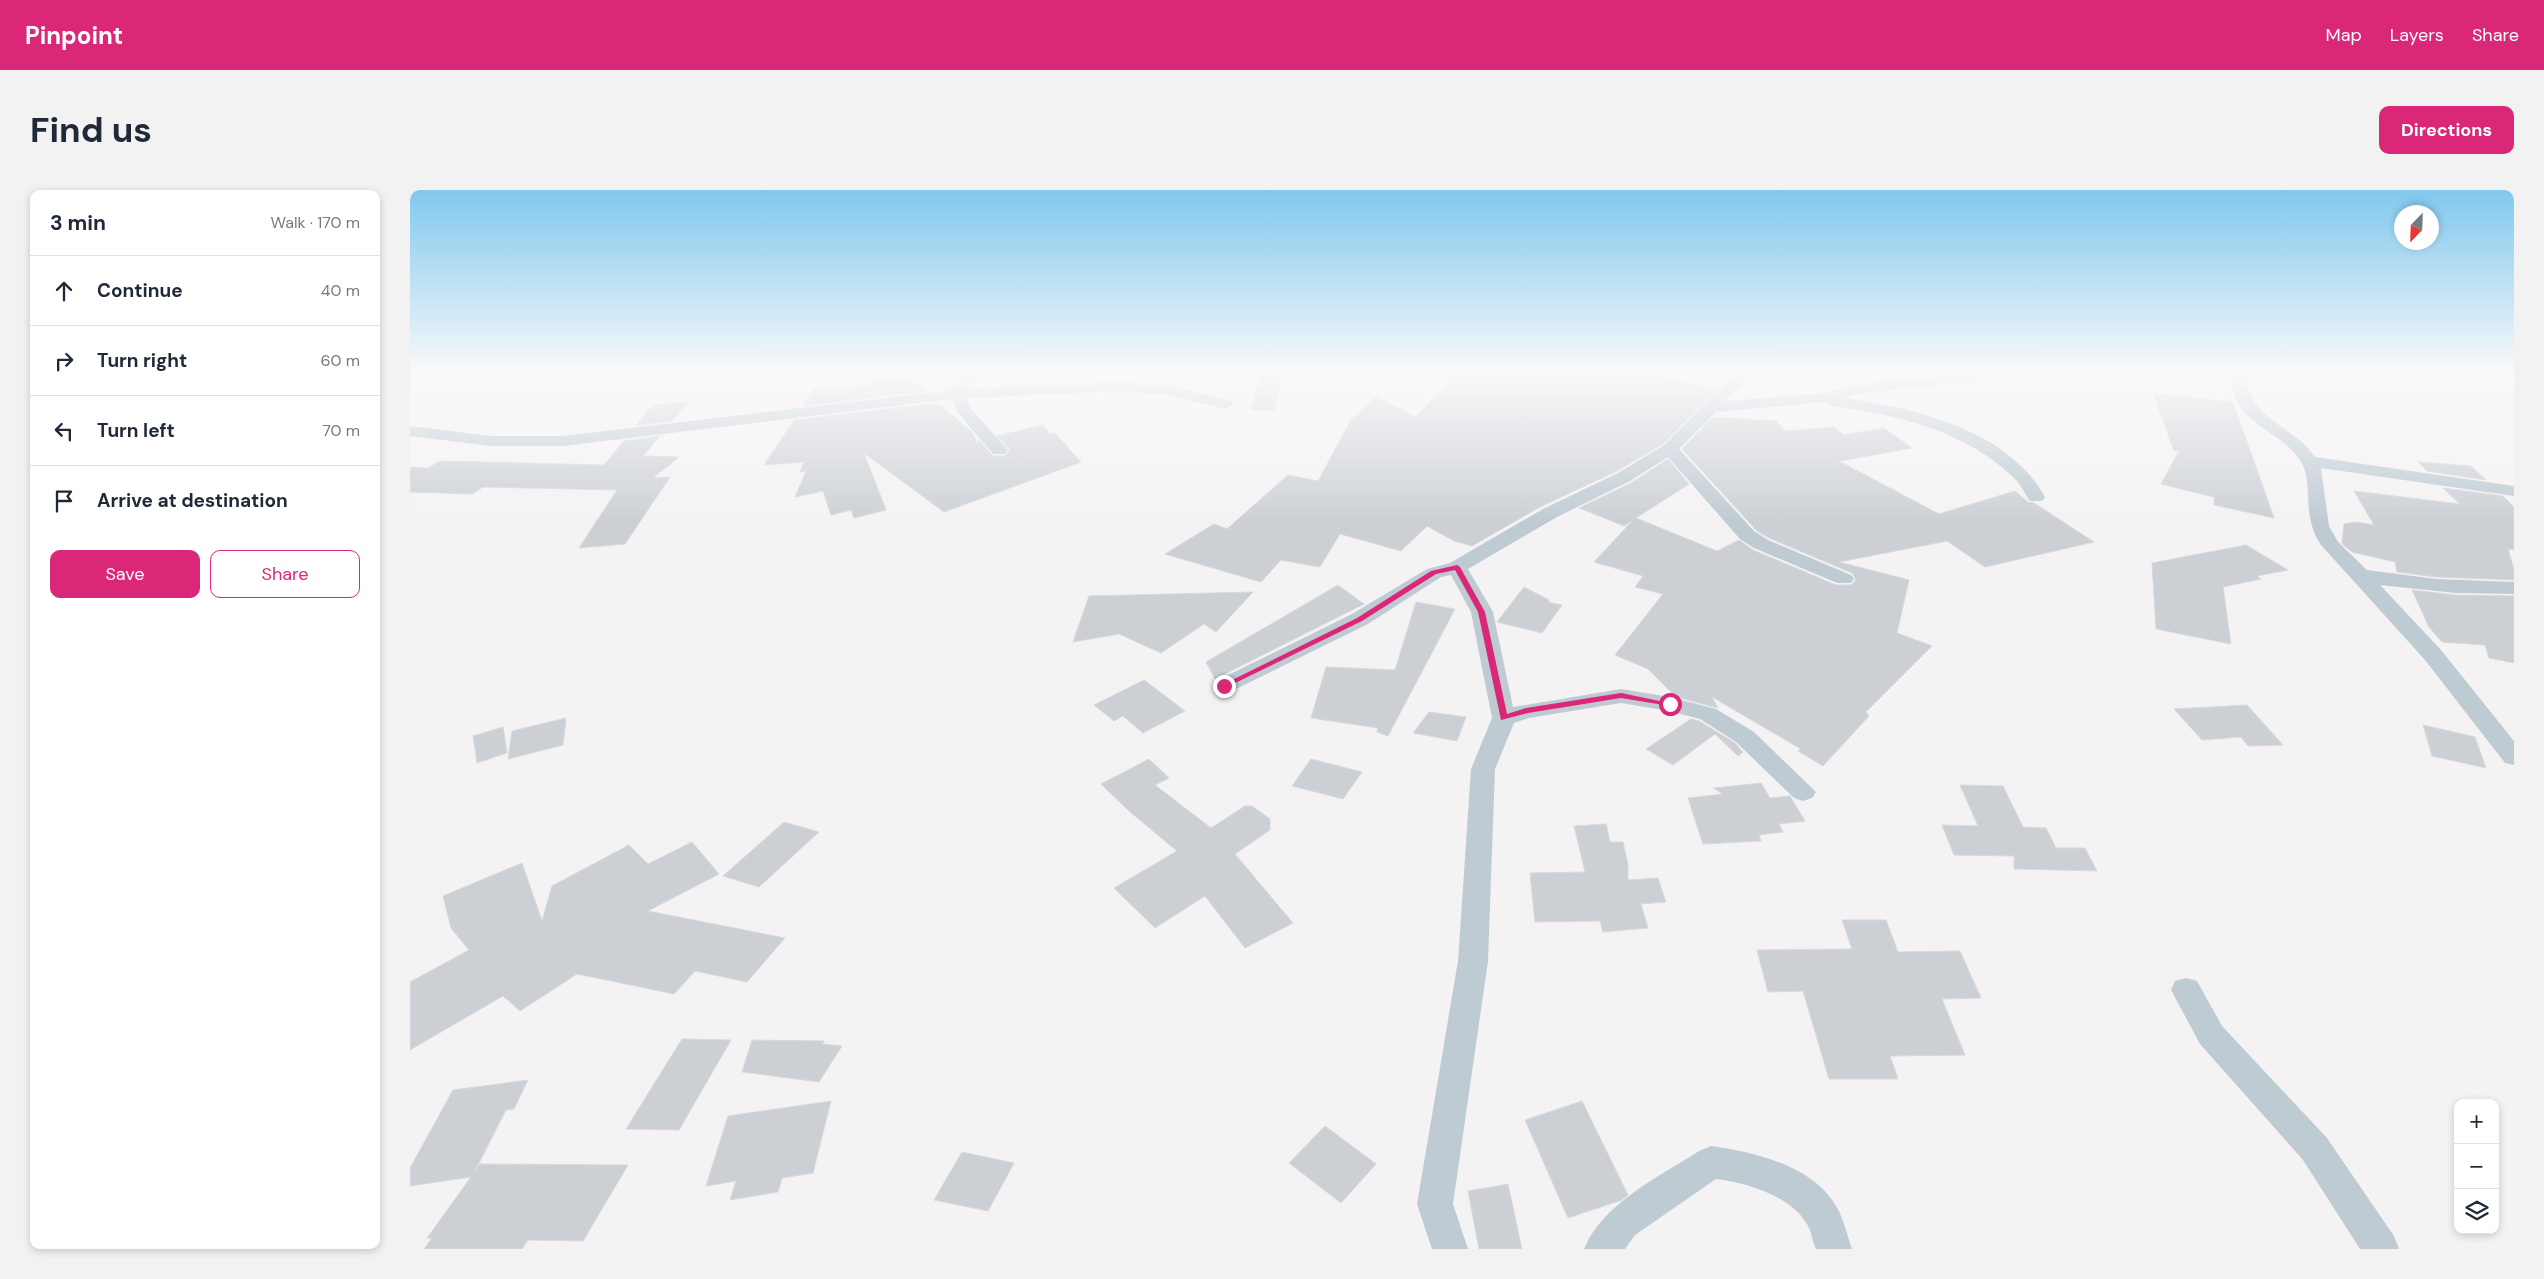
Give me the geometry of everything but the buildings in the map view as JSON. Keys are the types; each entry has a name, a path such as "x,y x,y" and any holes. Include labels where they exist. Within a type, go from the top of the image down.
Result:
{"street":[{"path":"410,431 492,441 563,441 711,423"},
{"path":"976,423 999,450"},
{"path":"1224,686 1360,619 1434,573 1457,567 1550,512 1624,477 1670,449 1684,432 1694,423"},
{"path":"1933,423 2001,457 2034,489 2036,497"},
{"path":"2263,423 2297,448 2309,461 2316,484 2316,520 2340,556 2423,644 2514,757"},
{"path":"1670,449 1747,535 1761,544 1844,579"},
{"path":"2309,461 2514,492"},
{"path":"1450,1249 1435,1204 1473,961 1483,769 1504,718 1482,612 1457,567"},
{"path":"2359,575 2420,586 2475,589 2514,588"},
{"path":"1504,718 1526,711 1621,696 1689,709 1708,714 1745,737 1803,792"},
{"path":"2186,990 2211,1035 2315,1149 2380,1249"},
{"path":"1602,1249 1622,1223 1711,1162 1757,1170 1776,1177 1802,1193 1823,1218 1834,1249"}],"route":[{"path":"1224,686 1303,645 1360,619 1434,573 1457,567 1482,612 1504,718 1526,711 1621,696 1670,704"}]}
